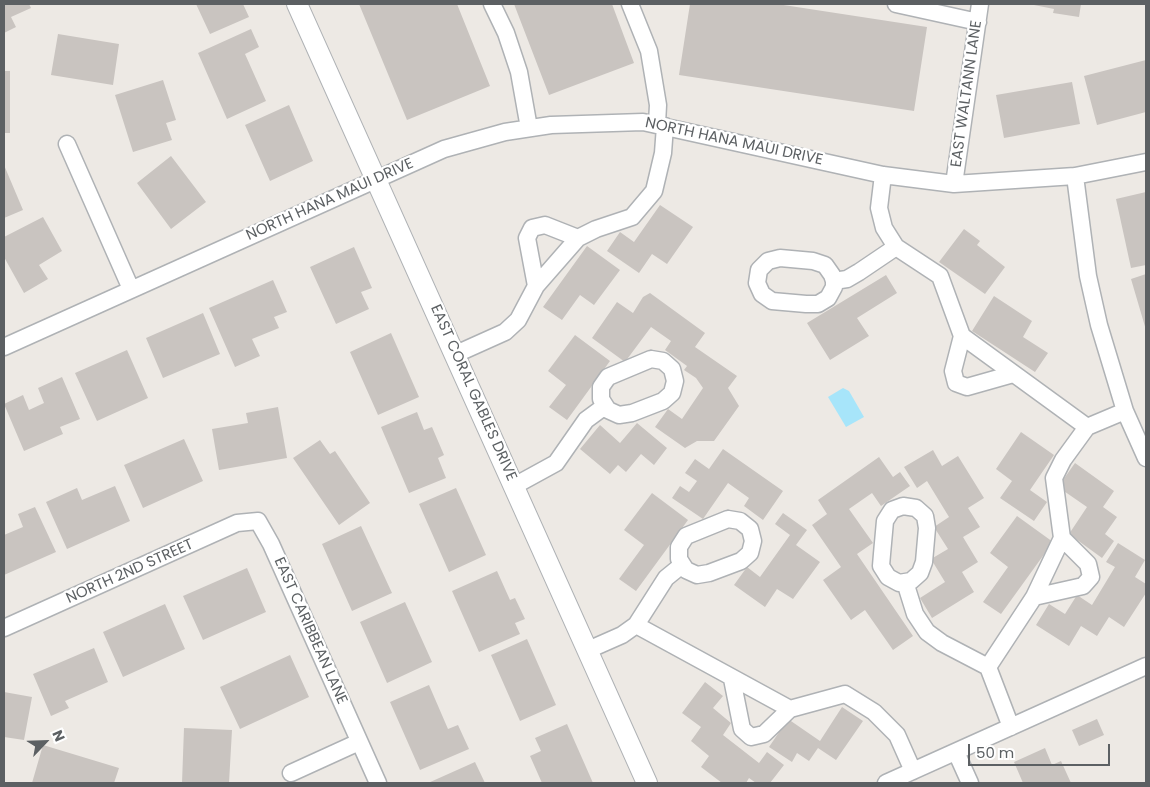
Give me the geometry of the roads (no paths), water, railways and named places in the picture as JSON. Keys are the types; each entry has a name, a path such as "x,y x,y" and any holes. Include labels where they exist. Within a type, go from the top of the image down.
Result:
{"street":[{"name":"EAST CORAL GABLES DRIVE","path":"298,4 647,783"},
{"path":"492,4 506,33 519,72 529,128"},
{"path":"456,354 505,332 518,320 536,286 578,238 596,229 632,217 654,191 663,153 661,125 649,51 630,4"},
{"path":"896,4 978,22"},
{"name":"EAST WALTANN LANE","path":"954,184 980,4"},
{"name":"NORTH HANA MAUI DRIVE","path":"4,347 444,149 470,140 529,128 579,123 661,125 883,175 954,184 1075,176 1146,162"},
{"path":"67,144 131,289"},
{"path":"883,175 879,208 884,228 896,247 940,276 962,336 1087,427"},
{"path":"1075,176 1088,276 1100,325 1125,411 1146,458"},
{"path":"536,286 527,238 532,228 545,225 578,238"},
{"path":"834,281 847,279 896,247"},
{"path":"962,336 952,370 956,383 967,387 1014,374"},
{"path":"514,486 556,463 586,420 604,406"},
{"path":"988,667 1034,598 1062,538 1054,478 1063,460 1087,427 1125,411"},
{"name":"NORTH 2ND STREET","path":"4,628 238,523 258,521"},
{"name":"EAST CARIBBEAN LANE","path":"258,521 271,544 378,783"},
{"path":"1034,598 1084,586 1091,577 1088,564 1062,538"},
{"path":"588,650 622,635 636,624 666,578 682,565"},
{"path":"904,582 915,614 927,632 942,643 988,667 1011,727"},
{"path":"636,624 732,679 790,709"},
{"path":"886,783 1146,666"},
{"path":"732,679 742,729 751,737 764,734 790,709 845,694 874,712 897,735 913,771"},
{"path":"291,773 359,742"},
{"path":"956,752 970,783"}],"water":[{"path":"843,388 849,391 864,417 846,427 828,397"}]}
